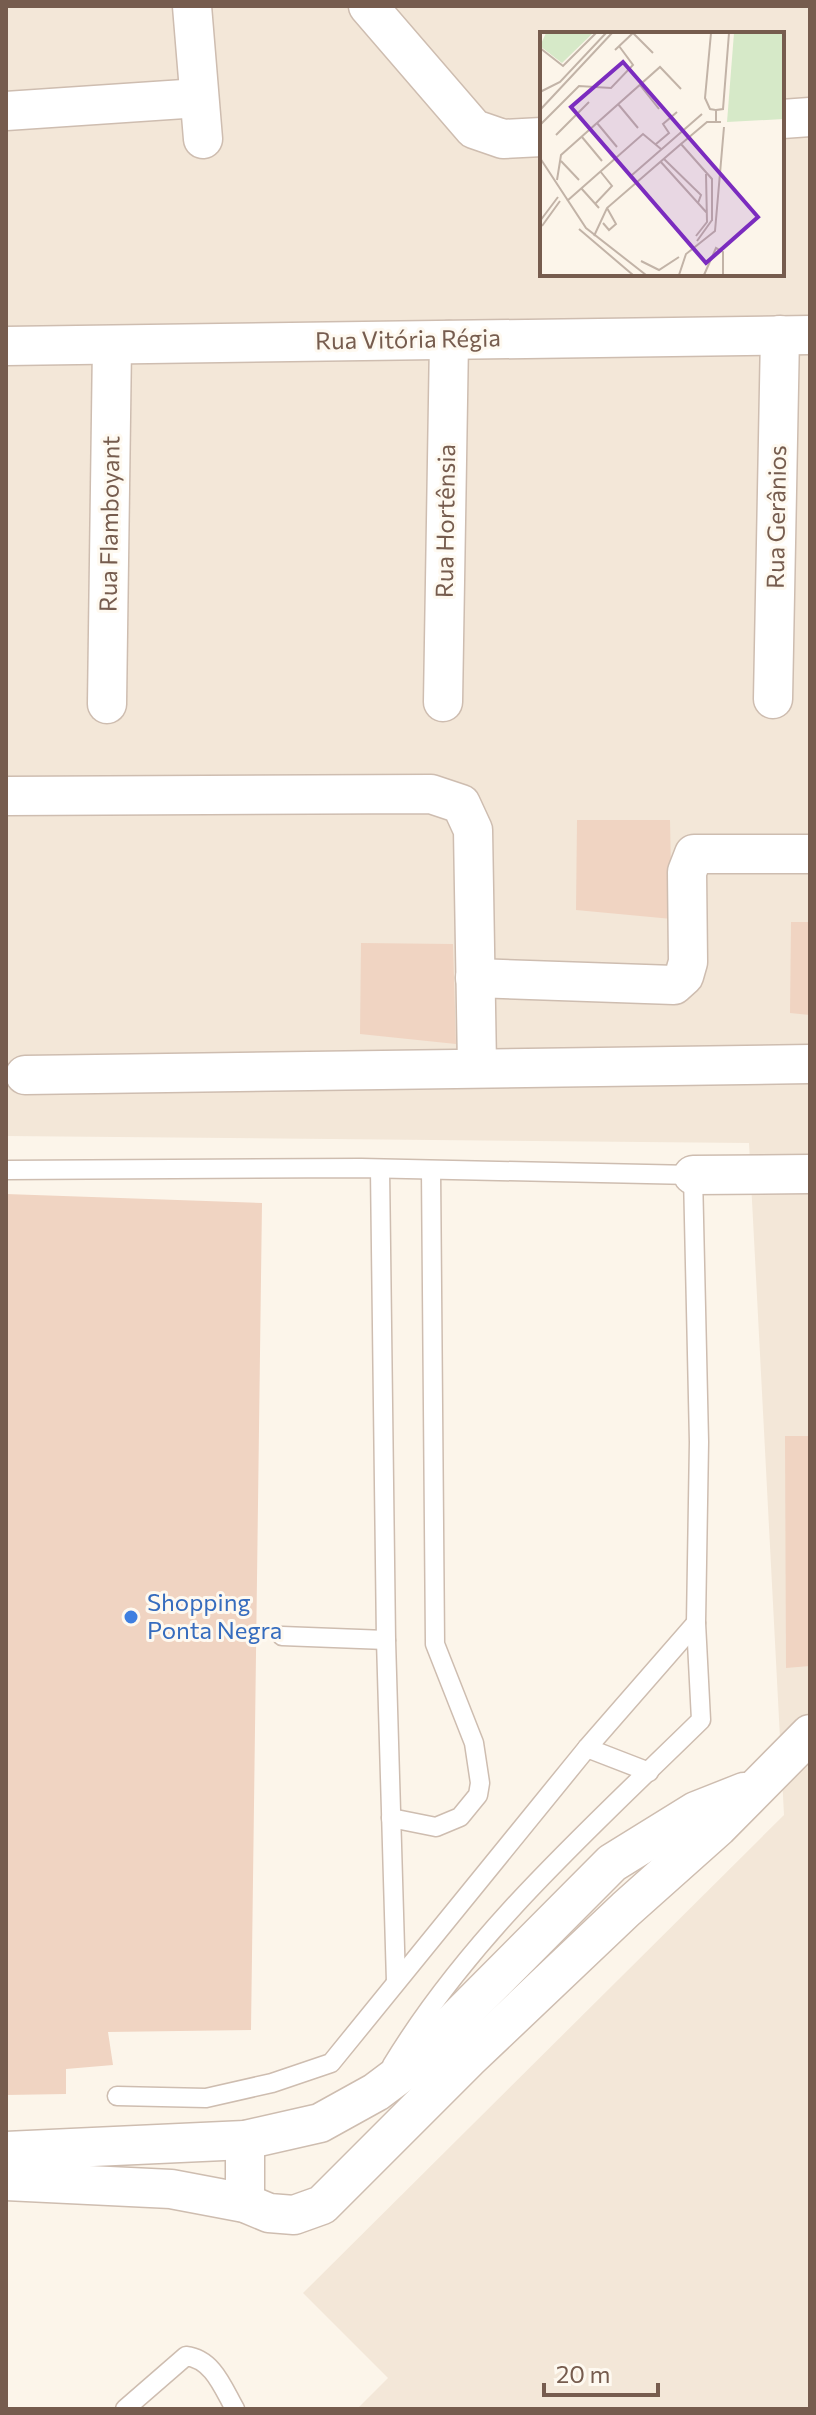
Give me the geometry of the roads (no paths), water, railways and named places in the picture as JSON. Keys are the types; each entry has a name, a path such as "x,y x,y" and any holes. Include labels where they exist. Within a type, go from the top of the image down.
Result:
{"street":[{"path":"192,6 203,139"},
{"path":"368,6 474,129 503,139 540,137"},
{"path":"6,111 199,98"},
{"path":"784,119 810,117"},
{"name":"Rua Vitória Régia","path":"6,346 795,335"},
{"name":"Rua Gerânios","path":"773,699 795,335"},
{"name":"Rua Hortênsia","path":"443,702 449,340"},
{"name":"Rua Flamboyant","path":"107,704 112,345"},
{"path":"6,796 431,794 461,804 473,830 477,1066"},
{"path":"475,978 674,985 684,976 688,962 687,872 694,854 810,854"},
{"path":"25,1075 477,1066 810,1064"},
{"path":"693,1175 810,1174"},
{"path":"6,2181 171,2189 245,2203 269,2213 294,2215 322,2205 468,2059 626,1909 718,1827 810,1734"},
{"path":"6,2151 245,2140 320,2123 376,2092 408,2068 612,1863 696,1811 754,1788"},
{"path":"320,2123 353,2176"},
{"path":"245,2140 245,2203"}],"lane":[{"path":"380,1169 386,1640 396,1982"},
{"path":"6,1170 380,1169 693,1175 699,1442 696,1623 701,1720 492,1931 418,2022 376,2092"},
{"path":"391,1818 436,1827 460,1817 478,1795 480,1783 474,1743 435,1644 431,1170"},
{"path":"117,2096 206,2098 272,2083 331,2063 587,1748 696,1623"},
{"path":"282,1636 386,1640"},
{"path":"587,1748 649,1772"},
{"path":"125,2409 186,2356 197,2357 208,2365 235,2409"}],"place":[{"name":"Shopping Ponta Negra","path":"131,1617"}]}
